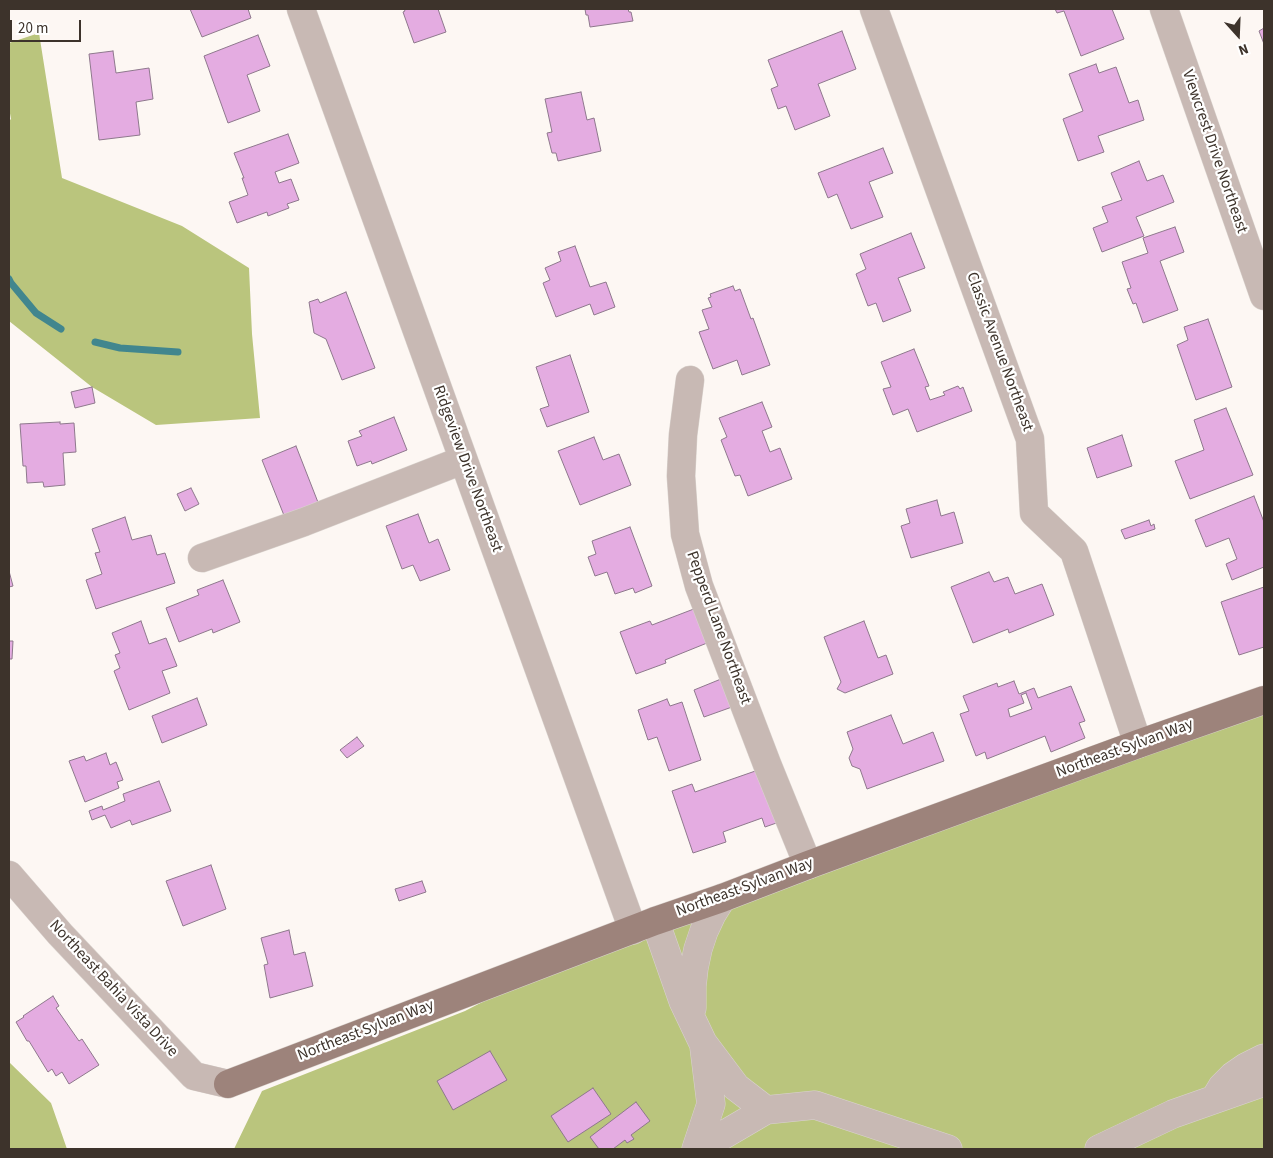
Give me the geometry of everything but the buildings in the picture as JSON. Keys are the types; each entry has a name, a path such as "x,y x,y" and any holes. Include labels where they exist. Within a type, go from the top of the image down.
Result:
{"main road":[{"name":"Northeast Sylvan Way","path":"228,1084 644,925 1138,744 1264,700"}],"street":[{"name":"Ridgeview Drive Northeast","path":"301,9 463,460 644,925 684,1001 698,1033"},
{"name":"Classic Avenue Northeast","path":"874,9 1030,439 1034,513 1074,551 1138,744"},
{"name":"Viewcrest Drive Northeast","path":"1164,9 1264,296"},
{"name":"Pepperd Lane Northeast","path":"690,380 683,435 681,476 685,534 699,586 808,865"},
{"path":"202,558 304,522 463,460"},
{"name":"Northeast Bahia Vista Drive","path":"9,876 60,934 194,1076 228,1084"},
{"path":"696,1149 711,1104 691,1004 692,986 696,959 704,931 722,898"},
{"path":"698,1033 736,1087 766,1110"},
{"path":"1213,1100 1233,1076 1264,1058"},
{"path":"1100,1149 1173,1114 1264,1082"},
{"path":"702,1149 766,1110 815,1106 948,1149"}],"green space":[{"path":"39,33 62,178 182,226 249,268 252,334 260,418 156,425 92,387 9,321 9,121 11,119 9,108 9,43"},
{"path":"1264,701 1264,1149 234,1149 262,1091 465,1011 594,944"},
{"path":"9,1062 51,1103 67,1149 9,1149"}],"waterway":[{"path":"9,279 36,313 61,329"},
{"path":"95,342 120,348 178,352"}]}
